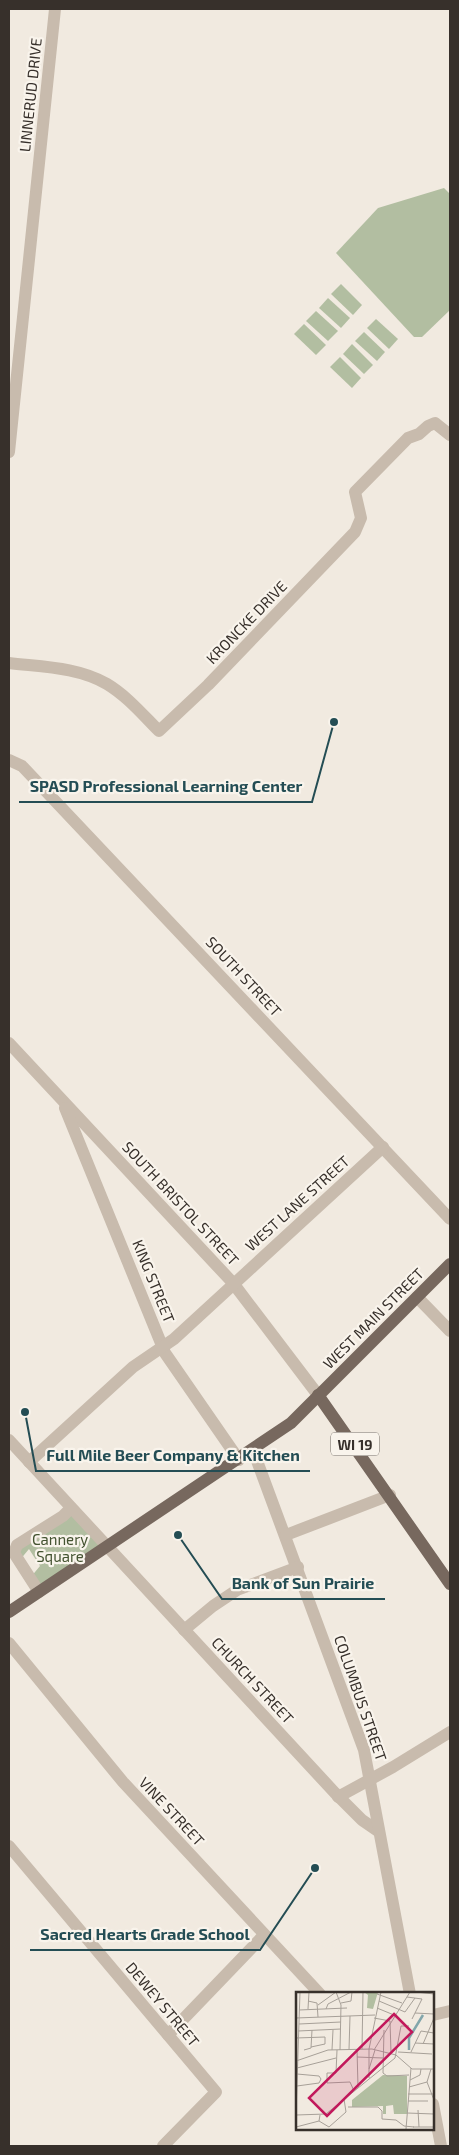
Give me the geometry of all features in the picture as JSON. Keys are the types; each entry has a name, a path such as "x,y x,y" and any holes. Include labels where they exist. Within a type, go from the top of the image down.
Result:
{"main road":[{"name":"WEST MAIN STREET","path":"9,1612 36,1588 108,1546 239,1460 291,1423 450,1264"},
{"name":"WI 19","path":"318,1395 390,1495 450,1584"}],"street":[{"name":"LINNERUD DRIVE","path":"9,452 10,427 55,9"},
{"name":"KRONCKE DRIVE","path":"9,663 69,670 96,678 126,698 159,731 208,685 355,532 361,518 354,492 406,440 436,423 450,436"},
{"name":"SOUTH STREET","path":"9,760 22,766 450,1219"},
{"name":"SOUTH BRISTOL STREET","path":"9,1043 233,1283 318,1395"},
{"name":"KING STREET","path":"62,1101 163,1347 239,1460"},
{"name":"WEST LANE STREET","path":"29,1462 128,1371 163,1347 383,1147"},
{"path":"417,1297 450,1331"},
{"name":"CHURCH STREET","path":"9,1440 338,1797 362,1820 378,1831"},
{"name":"COLUMBUS STREET","path":"253,1450 359,1735 370,1780 378,1831 410,1992"},
{"path":"286,1535 390,1495"},
{"path":"36,1588 13,1550 17,1545 63,1516 71,1508"},
{"path":"184,1630 237,1590 298,1567"},
{"name":"VINE STREET","path":"9,1643 123,1782 318,1992"},
{"path":"338,1797 450,1732"},
{"name":"DEWEY STREET","path":"9,1846 216,2092 163,2146"},
{"path":"168,2035 264,1935"},
{"path":"434,2015 450,2011"},
{"path":"434,2109 441,2146"}],"green space":[{"path":"444,188 450,194 450,310 422,337 414,337 336,253 378,208"},
{"path":"341,284 362,305 353,315 331,294"},
{"path":"328,298 350,318 341,328 319,308"},
{"path":"316,311 338,331 328,341 306,321"},
{"path":"376,319 398,339 389,349 367,328"},
{"path":"304,324 326,345 316,355 294,334"},
{"path":"364,332 385,352 377,361 355,341"},
{"path":"352,344 373,365 364,374 343,354"},
{"path":"340,357 361,378 352,388 330,367"},
{"name":"Cannery Square","path":"71,1508 108,1547 39,1592 30,1578 40,1566 29,1549 19,1561 17,1545"}],"place":[{"name":"SPASD Professional Learning Center","path":"334,722"},
{"name":"Full Mile Beer Company & Kitchen","path":"25,1412"},
{"name":"Bank of Sun Prairie","path":"178,1535"},
{"name":"Sacred Hearts Grade School","path":"315,1868"}]}
